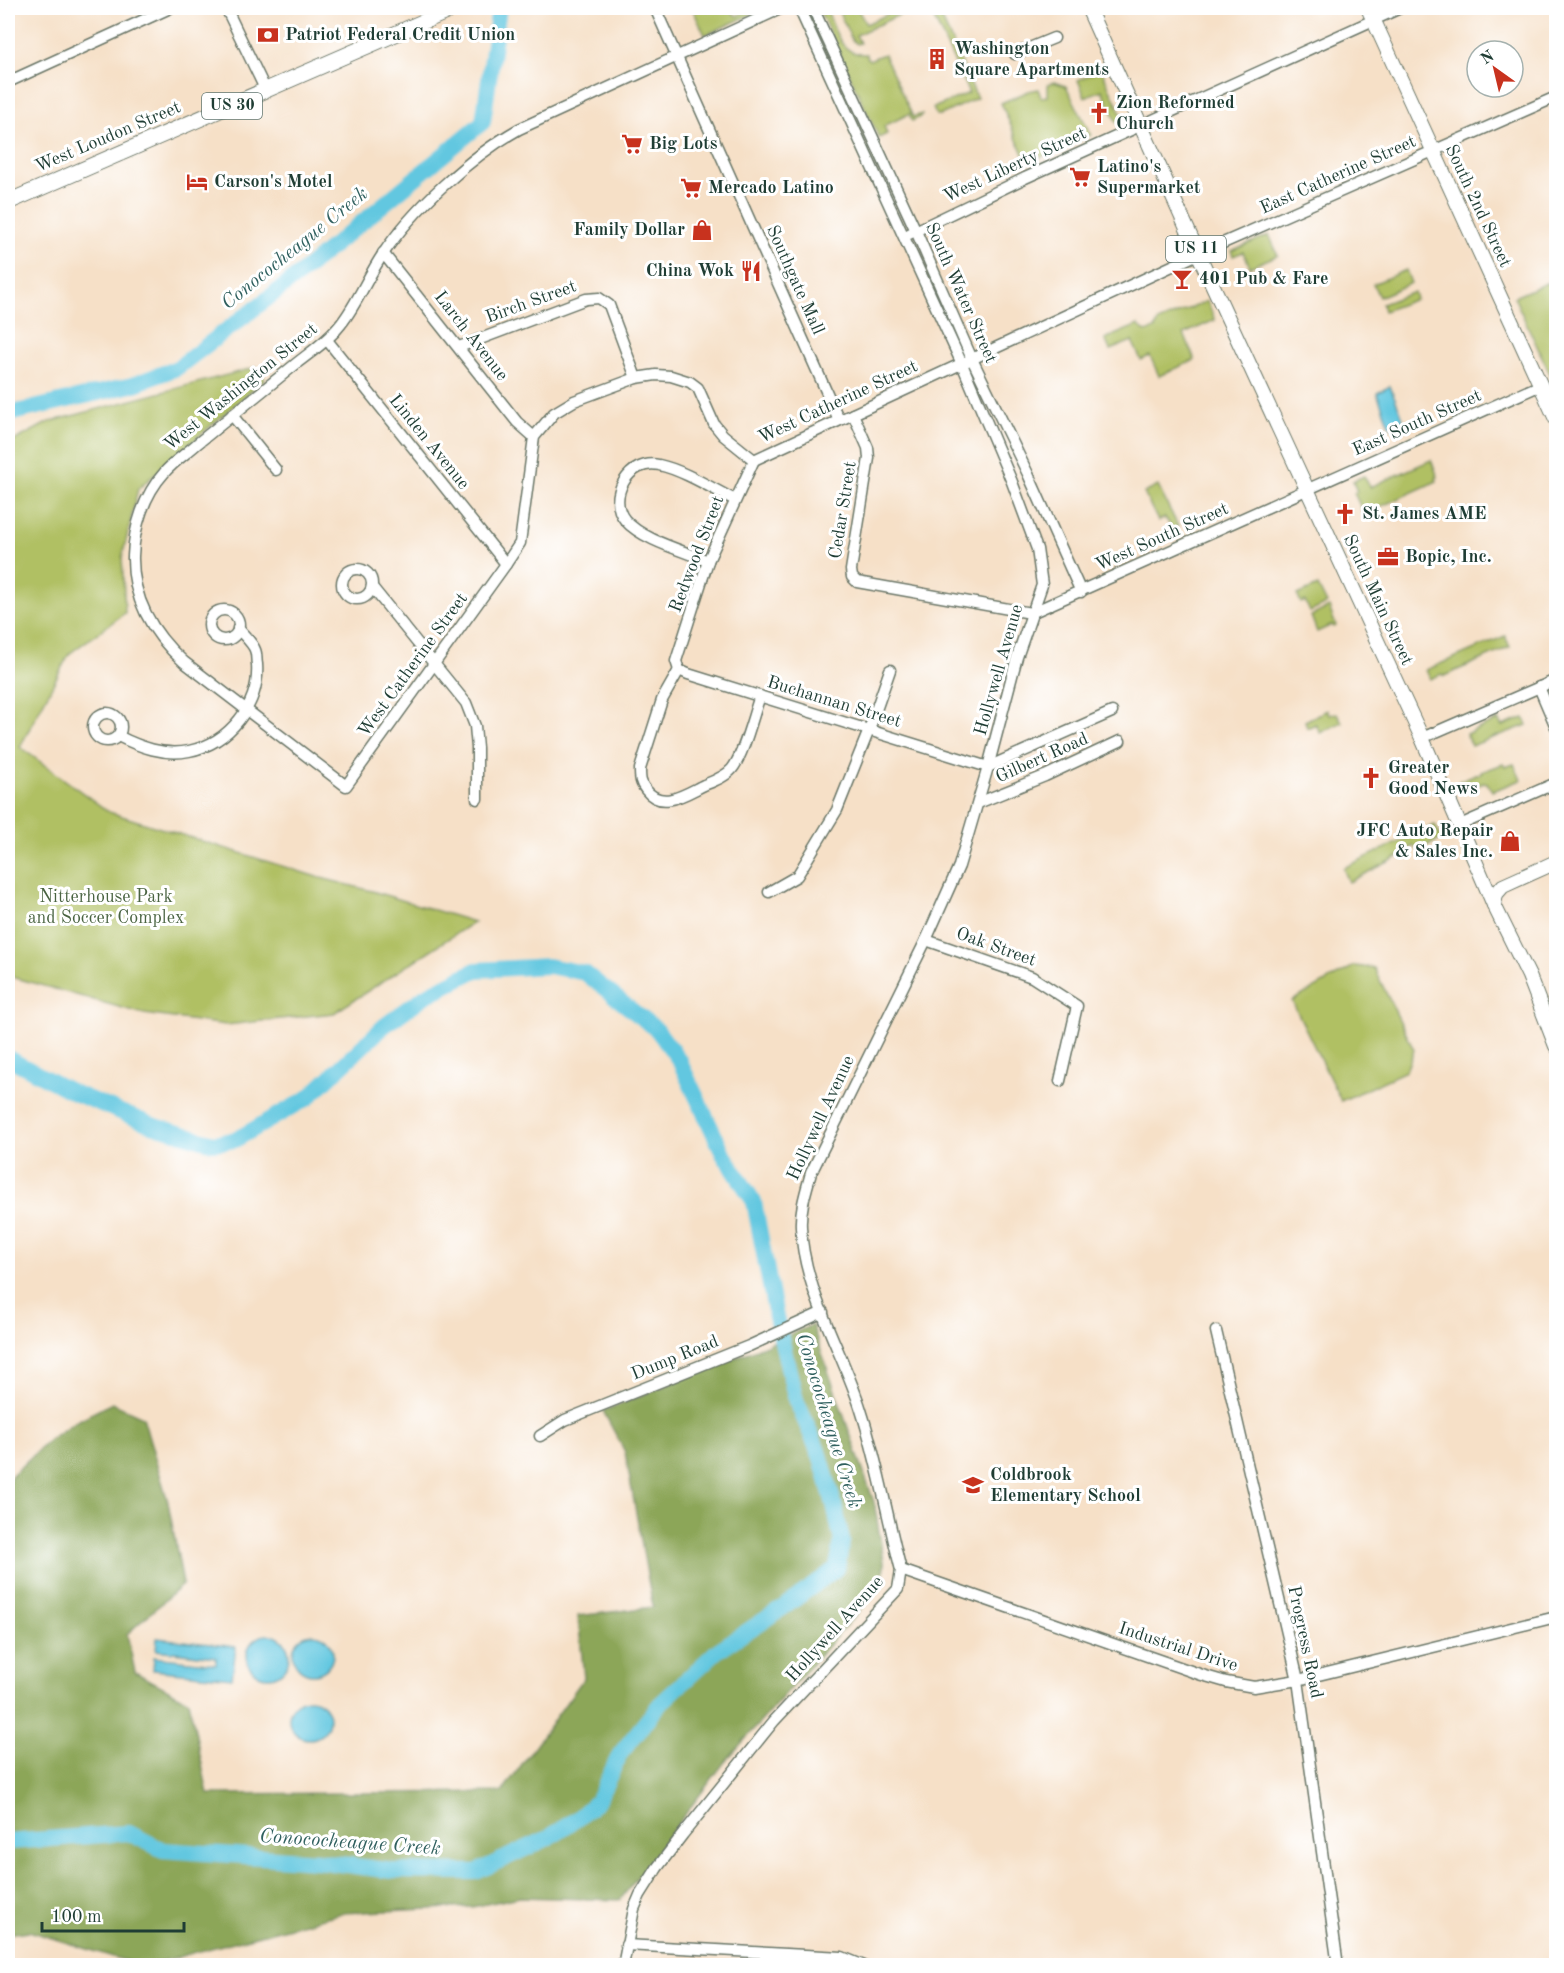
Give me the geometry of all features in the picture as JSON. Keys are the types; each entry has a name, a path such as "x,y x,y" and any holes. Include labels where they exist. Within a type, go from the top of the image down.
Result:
{"highway":[{"name":"West Loudon Street","path":"8,202 455,8"}],"main road":[{"name":"South Main Street","path":"1088,8 1198,254 1422,738 1494,905 1529,976 1557,1046"},
{"name":"South 2nd Street","path":"1370,13 1557,419"},
{"path":"1494,905 1496,894 1503,886 1557,862"},
{"path":"1484,882 1503,886"}],"street":[{"path":"8,82 170,8"},
{"path":"226,8 266,91"},
{"path":"655,8 676,56"},
{"name":"West Washington Street","path":"346,786 184,662 152,627 137,591 133,567 135,531 145,502 163,473 327,340 342,323 383,253 414,215 453,177 499,141 532,123 782,8"},
{"name":"South Water Street","path":"799,8 904,236 967,362 1028,474 1081,592"},
{"name":"South Water Street","path":"813,8 916,231 967,362"},
{"name":"West Liberty Street","path":"904,236 1141,125 1370,13 1400,8"},
{"path":"1015,54 1054,38"},
{"name":"Southgate Mall","path":"676,56 839,420"},
{"name":"East Catherine Street","path":"1198,254 1557,97"},
{"name":"Larch Avenue","path":"383,253 517,422 534,437"},
{"name":"West Catherine Street","path":"346,786 520,543 534,437 554,413 574,401 636,378 656,375 671,376 690,382 698,388 714,424 723,435 753,460 1198,254"},
{"name":"Birch Street","path":"459,347 586,299 599,298 609,305 636,378"},
{"name":"Linden Avenue","path":"327,340 506,564"},
{"name":"Hollywell Avenue","path":"623,1965 634,1909 640,1894 657,1868 774,1721 897,1589 901,1570 868,1434 860,1406 822,1312 805,1257 801,1227 803,1199 811,1173 926,940 958,866 1031,613 1042,585 1037,549 967,362"},
{"name":"East South Street","path":"1307,490 1541,385"},
{"name":"Cedar Street","path":"853,414 868,448 869,458 850,570 852,578 857,582 1031,613"},
{"path":"232,415 276,470"},
{"name":"Redwood Street","path":"753,460 708,561 678,665 662,700 640,769 640,779 644,788 656,799 666,801 676,799 724,776 739,758 760,696"},
{"path":"708,561 635,529 625,520 618,508 619,490 625,478 638,467 657,464 735,500"},
{"name":"West South Street","path":"1031,613 1307,490"},
{"path":"372,587 466,703 475,726 477,799"},
{"path":"118,736 136,745 162,752 188,751 209,746 228,733 248,709 258,678 255,650 238,628"},
{"name":"Buchannan Street","path":"678,665 688,675 988,767"},
{"path":"769,892 797,876 837,810 890,670"},
{"path":"1422,738 1557,680"},
{"path":"1539,687 1557,727"},
{"path":"988,767 1112,712"},
{"name":"Gilbert Road","path":"978,803 1045,776 1120,741"},
{"path":"1460,825 1557,783"},
{"name":"Oak Street","path":"926,940 1032,976 1077,1006 1060,1081"},
{"name":"Dump Road","path":"540,1436 565,1420 749,1346 822,1312"},
{"name":"Progress Road","path":"1216,1330 1298,1680 1338,1965"},
{"name":"Industrial Drive","path":"901,1570 1226,1682 1254,1687 1298,1680 1557,1617"},
{"path":"626,1945 842,1957 864,1965"}],"green space":[{"path":"692,8 722,8 736,16 754,8 766,8 705,35"},
{"path":"818,8 826,8 835,32 844,46 857,53 866,54 869,60 884,54 913,117 922,114 921,117 912,121 909,114 884,126 887,134 879,138"},
{"path":"837,8 857,8 866,24 899,9 901,14 856,35 860,43 857,44 852,40"},
{"path":"929,8 937,8 977,98 941,115 936,115 933,108 969,93"},
{"path":"1101,69 1124,120 1117,123 1102,90 1085,97 1078,80"},
{"path":"1054,82 1066,86 1091,135 1027,163 1001,103 1038,89 1041,97 1048,96 1048,84"},
{"path":"1269,235 1278,255 1250,267 1243,252 1233,256 1231,251"},
{"path":"1406,270 1411,283 1379,297 1373,284"},
{"path":"1556,279 1556,387 1514,297"},
{"path":"1414,292 1416,299 1384,311 1382,304"},
{"path":"1207,301 1215,320 1184,334 1195,360 1159,376 1150,356 1141,360 1132,341 1110,350 1105,339 1138,325 1146,332 1155,329 1158,322"},
{"name":"Nitterhouse Park and Soccer Complex","path":"257,367 265,379 138,489 122,558 125,613 69,654 20,747 109,812 317,877 474,922 334,1013 226,1025 144,1014 8,976 8,444 49,422"},
{"path":"1431,460 1438,477 1437,481 1364,514 1354,493 1357,492 1353,481 1364,476 1370,487"},
{"path":"1158,486 1178,526 1173,529 1165,518 1158,521 1144,493"},
{"path":"1318,586 1327,604 1310,612 1305,601 1301,603 1297,595"},
{"path":"1329,607 1336,626 1332,625 1317,632 1311,616"},
{"path":"1505,636 1510,647 1444,676 1442,674 1430,679 1426,670"},
{"path":"1327,710 1329,715 1337,713 1342,722 1320,733 1316,724 1307,728 1305,721"},
{"path":"1524,718 1527,725 1471,746 1466,734 1498,720 1502,726"},
{"path":"1503,764 1505,767 1514,764 1521,780 1492,791 1484,782 1463,791 1459,781"},
{"path":"1435,825 1442,839 1417,850 1414,846 1405,850 1406,853 1349,882 1343,868"},
{"path":"1354,966 1374,968 1414,1050 1406,1071 1341,1101 1292,1001"},
{"path":"812,1325 874,1502 884,1562 883,1584 724,1763 620,1900 520,1897 472,1907 342,1913 148,1965 139,1965 29,1931 8,1934 8,1482 12,1475 50,1439 75,1422 112,1403 143,1417 168,1502 183,1584 127,1634 135,1672 189,1701 208,1794 502,1792 584,1678 578,1616 653,1607 625,1452 603,1411"}],"water":[{"path":"1390,386 1403,418 1399,427 1394,429 1389,425 1377,393"},
{"path":"313,1634 321,1635 327,1640 332,1646 332,1662 327,1668 321,1673 313,1674 305,1673 299,1668 294,1662 293,1654 294,1646 299,1640 305,1635"},
{"path":"268,1635 283,1641 289,1656 283,1671 268,1677 253,1671 247,1656 253,1641"},
{"path":"157,1638 236,1647 232,1678 153,1670 154,1657 216,1664 216,1657 156,1650"},
{"path":"309,1699 317,1700 323,1705 328,1711 328,1727 323,1733 317,1738 309,1739 301,1738 295,1733 290,1727 289,1719 290,1711 295,1705 301,1700"}],"waterway":[{"name":"Conococheague Creek","path":"8,414 132,385 177,368 297,276 483,122 499,8"},
{"name":"Conococheague Creek","path":"8,1058 72,1092 152,1125 213,1143 235,1140 308,1098 384,1026 425,996 476,970 548,966 585,973 657,1030 679,1060 723,1153 754,1202 776,1317 796,1400 820,1455 842,1541 837,1568 787,1605 717,1651 660,1704 620,1754 598,1800 578,1818 548,1838 476,1872 393,1871 317,1861 163,1850 129,1833 8,1842"}],"place":[{"name":"Patriot Federal Credit Union","path":"268,35"},
{"name":"Washington Square Apartments","path":"937,59"},
{"name":"Zion Reformed Church","path":"1099,113"},
{"name":"Big Lots","path":"632,144"},
{"name":"Latino's Supermarket","path":"1080,177"},
{"name":"Carson's Motel","path":"197,182"},
{"name":"Mercado Latino","path":"691,188"},
{"name":"Family Dollar","path":"702,230"},
{"name":"China Wok","path":"751,271"},
{"name":"401 Pub & Fare","path":"1182,279"},
{"name":"St. James AME","path":"1345,514"},
{"name":"Bopic, Inc.","path":"1388,557"},
{"name":"Greater Good News","path":"1371,778"},
{"name":"JFC Auto Repair & Sales Inc.","path":"1510,841"},
{"name":"Coldbrook Elementary School","path":"973,1485"}]}
